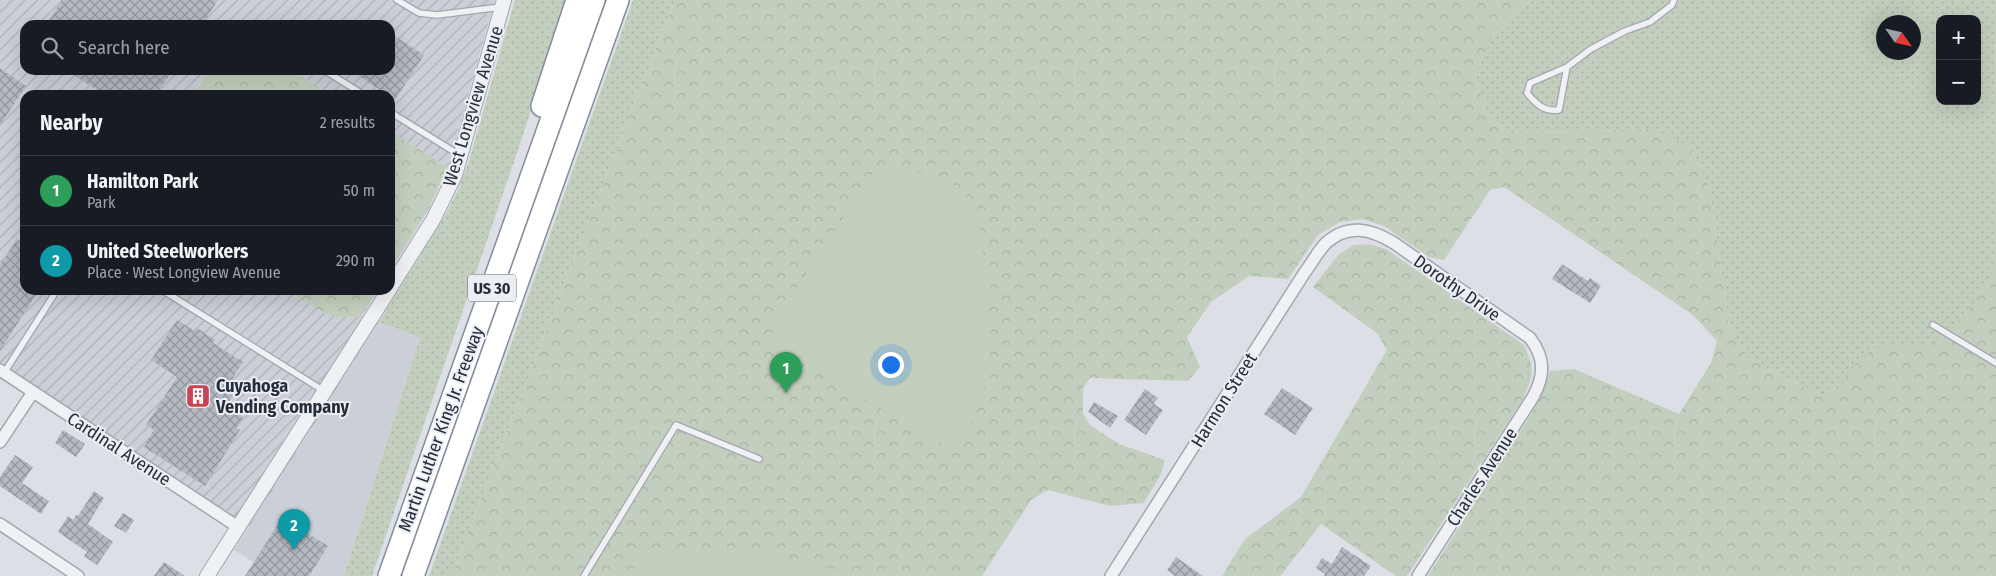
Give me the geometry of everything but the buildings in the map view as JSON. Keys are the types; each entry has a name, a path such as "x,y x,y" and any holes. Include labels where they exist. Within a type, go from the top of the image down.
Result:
{"highway":[{"path":"442,428 484,276 578,0"},
{"name":"Martin Luther King Jr. Freeway","path":"389,576 594,0"},
{"name":"Martin Luther King Jr. Freeway","path":"413,576 618,0"}],"street":[{"name":"West Longview Avenue","path":"395,280 437,213 454,175 461,156 503,3"},
{"name":"Dorothy Drive","path":"1345,231 1361,230 1378,234 1530,338 1541,354 1541,375"},
{"name":"Harmon Street","path":"1111,576 1305,272 1325,244 1345,231"},
{"name":"West Longview Avenue","path":"207,576 385,295"},
{"name":"Cardinal Avenue","path":"2,371 238,527"},
{"name":"Charles Avenue","path":"1418,576 1521,417 1539,386 1541,375"},
{"path":"0,442 33,392"},
{"path":"0,524 71,574"}],"lane":[{"path":"397,0 419,13 437,15 503,3"},
{"path":"1568,67 1559,110 1550,111 1536,104 1527,93 1530,83 1568,67 1591,49 1650,22 1672,5 1674,0"},
{"path":"332,75 356,90"},
{"path":"395,115 461,156"},
{"path":"2,371 54,295"},
{"path":"170,295 324,391"},
{"path":"1933,325 1996,363"},
{"path":"584,576 676,425 759,458"}],"shaded area":[{"path":"0,0 495,0 448,167 395,134 395,90 324,90 300,75 395,75 395,20 20,20 20,75 206,75 197,90 20,90 20,295 295,295 327,315 361,317 379,322 250,526 122,445 0,364"},
{"path":"379,322 420,336 344,576 275,576 234,550"}],"green space":[{"path":"515,0 567,0 522,138 372,576 344,576 420,337 379,322 446,214 458,190 469,161"},
{"path":"633,0 675,0 451,576 429,576"},
{"path":"675,0 1531,0 1496,29 1475,73 1485,112 1509,133 1653,129 1692,147 1710,190 1729,325 1748,358 1821,396 1839,389 1848,370 1874,348 1930,344 1948,335 1972,305 1996,266 1996,576 1428,576 1530,416 1542,394 1550,371 1574,369 1679,414 1711,363 1717,341 1693,315 1504,187 1490,190 1444,260 1429,257 1384,226 1363,219 1340,222 1318,235 1288,279 1249,276 1211,302 1187,337 1200,367 1188,381 1090,378 1083,388 1083,413 1090,425 1119,444 1165,460 1161,474 1144,503 1110,506 1048,490 1031,500 982,576 451,576"},
{"path":"1531,0 1996,0 1996,520 1821,396 1748,358 1729,325 1710,190 1653,129 1509,133 1485,112 1475,73 1496,29"},
{"path":"206,75 300,75 324,90 197,90"},
{"path":"395,134 448,167 428,210 395,263"},
{"path":"876,169 927,174 951,183 970,200 979,221 990,319 988,372 984,391 974,418 966,432 951,449 777,349 771,327"},
{"path":"1369,244 1386,249 1524,345 1532,373 1522,401 1407,576 1396,576 1321,524 1280,576 1222,576 1245,539 1301,497 1387,350 1377,333 1313,287 1339,254 1354,245"},
{"path":"295,295 375,295 361,317 327,315"},
{"path":"650,548 745,548 846,572 845,576 632,576 639,557"}],"place":[{"name":"Hamilton Park","path":"786,393"},
{"name":"Cuyahoga Vending Company","path":"198,396"},
{"name":"United Steelworkers","path":"294,550"}]}
